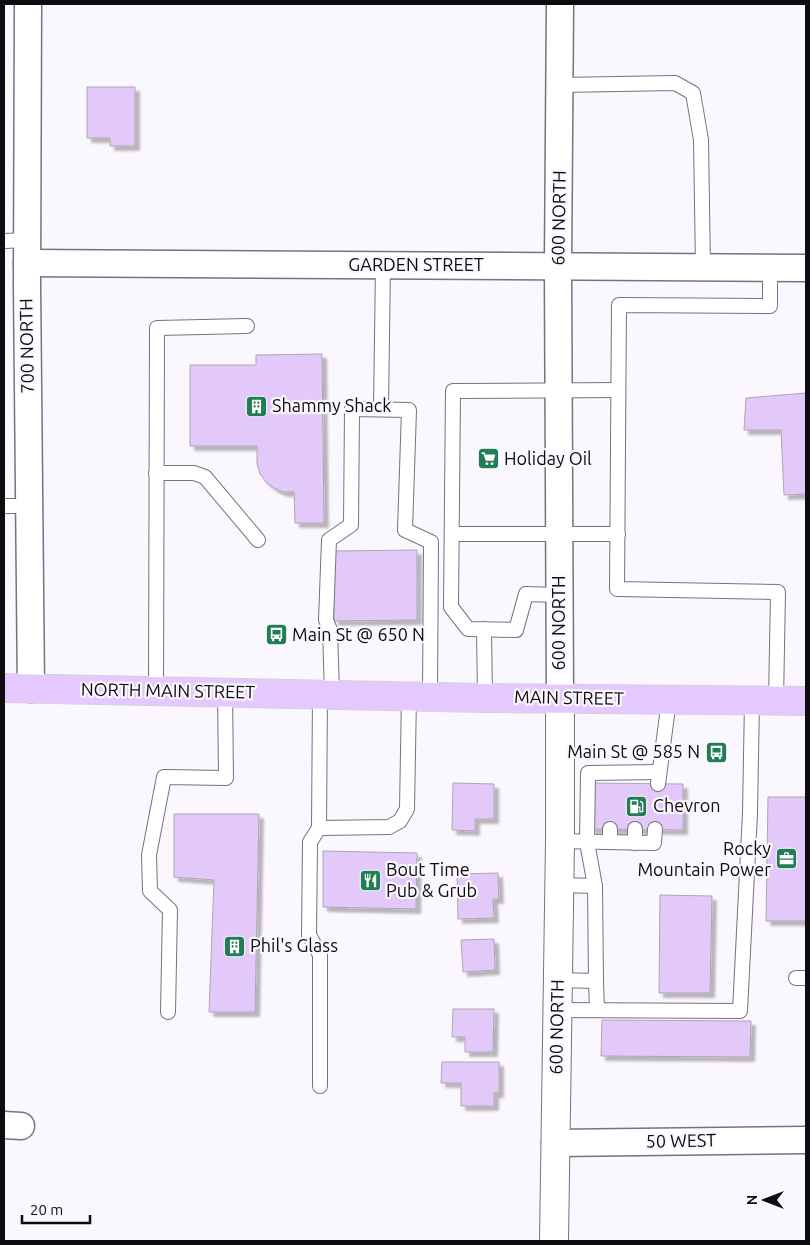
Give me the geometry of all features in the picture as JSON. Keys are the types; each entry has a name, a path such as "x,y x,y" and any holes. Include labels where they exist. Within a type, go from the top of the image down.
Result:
{"highway":[{"name":"NORTH MAIN STREET","path":"4,688 326,694"},
{"name":"MAIN STREET","path":"326,694 485,698 806,701"}],"street":[{"name":"700 NORTH","path":"28,4 19,248 30,506 31,689"},
{"name":"600 NORTH","path":"554,1241 560,841 574,773 560,698 558,266 560,4"},
{"name":"GARDEN STREET","path":"19,248 383,265 806,268"},
{"name":"50 WEST","path":"555,1143 806,1140"}],"lane":[{"path":"560,86 675,83 693,93 701,140 702,267"},
{"path":"381,410 383,265"},
{"path":"557,1010 740,1011 750,813 778,592 617,589 619,305 770,306 770,268"},
{"path":"156,691 157,328 247,326"},
{"path":"559,594 526,594 516,630 468,629 451,607 453,391 618,390"},
{"path":"319,828 389,827 400,821 407,810 419,696 430,542 405,530 409,410 352,409 351,526 329,540 326,620 330,630 319,828 310,842 309,935 320,955 320,1086"},
{"path":"156,472 194,473 205,477 258,540"},
{"path":"4,506 30,506"},
{"path":"452,534 618,534"},
{"path":"484,629 485,698"},
{"path":"168,1012 170,910 150,891 149,855 164,777 226,778 225,692"},
{"path":"597,1010 595,886 574,773 611,778 658,778 669,700"},
{"path":"560,841 587,842 610,836 635,836 654,843 655,829"},
{"path":"559,885 595,886"},
{"path":"558,980 596,981"}],"building":[{"path":"87,87 135,87 135,146 110,146 110,138 87,138"},
{"name":"Shammy Shack","path":"322,354 324,523 295,523 294,492 283,492 266,482 260,474 257,464 257,446 190,446 190,365 256,365 256,355"},
{"path":"806,393 806,494 784,495 781,430 744,430 746,398"},
{"path":"417,550 417,620 334,621 333,551"},
{"path":"453,783 494,784 494,819 475,819 475,831 452,830"},
{"name":"Chevron","path":"591,783 683,784 683,830 591,829"},
{"name":"Rocky Mountain Power","path":"768,797 806,797 806,921 766,921"},
{"name":"Phil's Glass","path":"174,814 259,814 255,1012 209,1012 214,880 174,877"},
{"name":"Bout Time Pub & Grub","path":"323,851 417,853 416,909 323,907"},
{"path":"498,873 499,899 493,899 494,918 458,919 457,874"},
{"path":"660,895 712,896 710,993 659,993"},
{"path":"494,939 495,970 463,972 461,940"},
{"path":"453,1009 494,1009 493,1052 465,1052 465,1037 452,1037"},
{"path":"602,1020 751,1021 750,1057 601,1056"},
{"path":"442,1062 499,1062 499,1093 494,1093 494,1106 461,1106 461,1083 441,1083"}],"place":[{"name":"Shammy Shack","path":"256,406"},
{"name":"Holiday Oil","path":"488,459"},
{"name":"Main St @ 650 N","path":"276,635"},
{"name":"Main St @ 585 N","path":"716,752"},
{"name":"Chevron","path":"637,806"},
{"name":"Rocky Mountain Power","path":"787,859"},
{"name":"Bout Time Pub & Grub","path":"370,880"},
{"name":"Phil's Glass","path":"234,946"}]}
